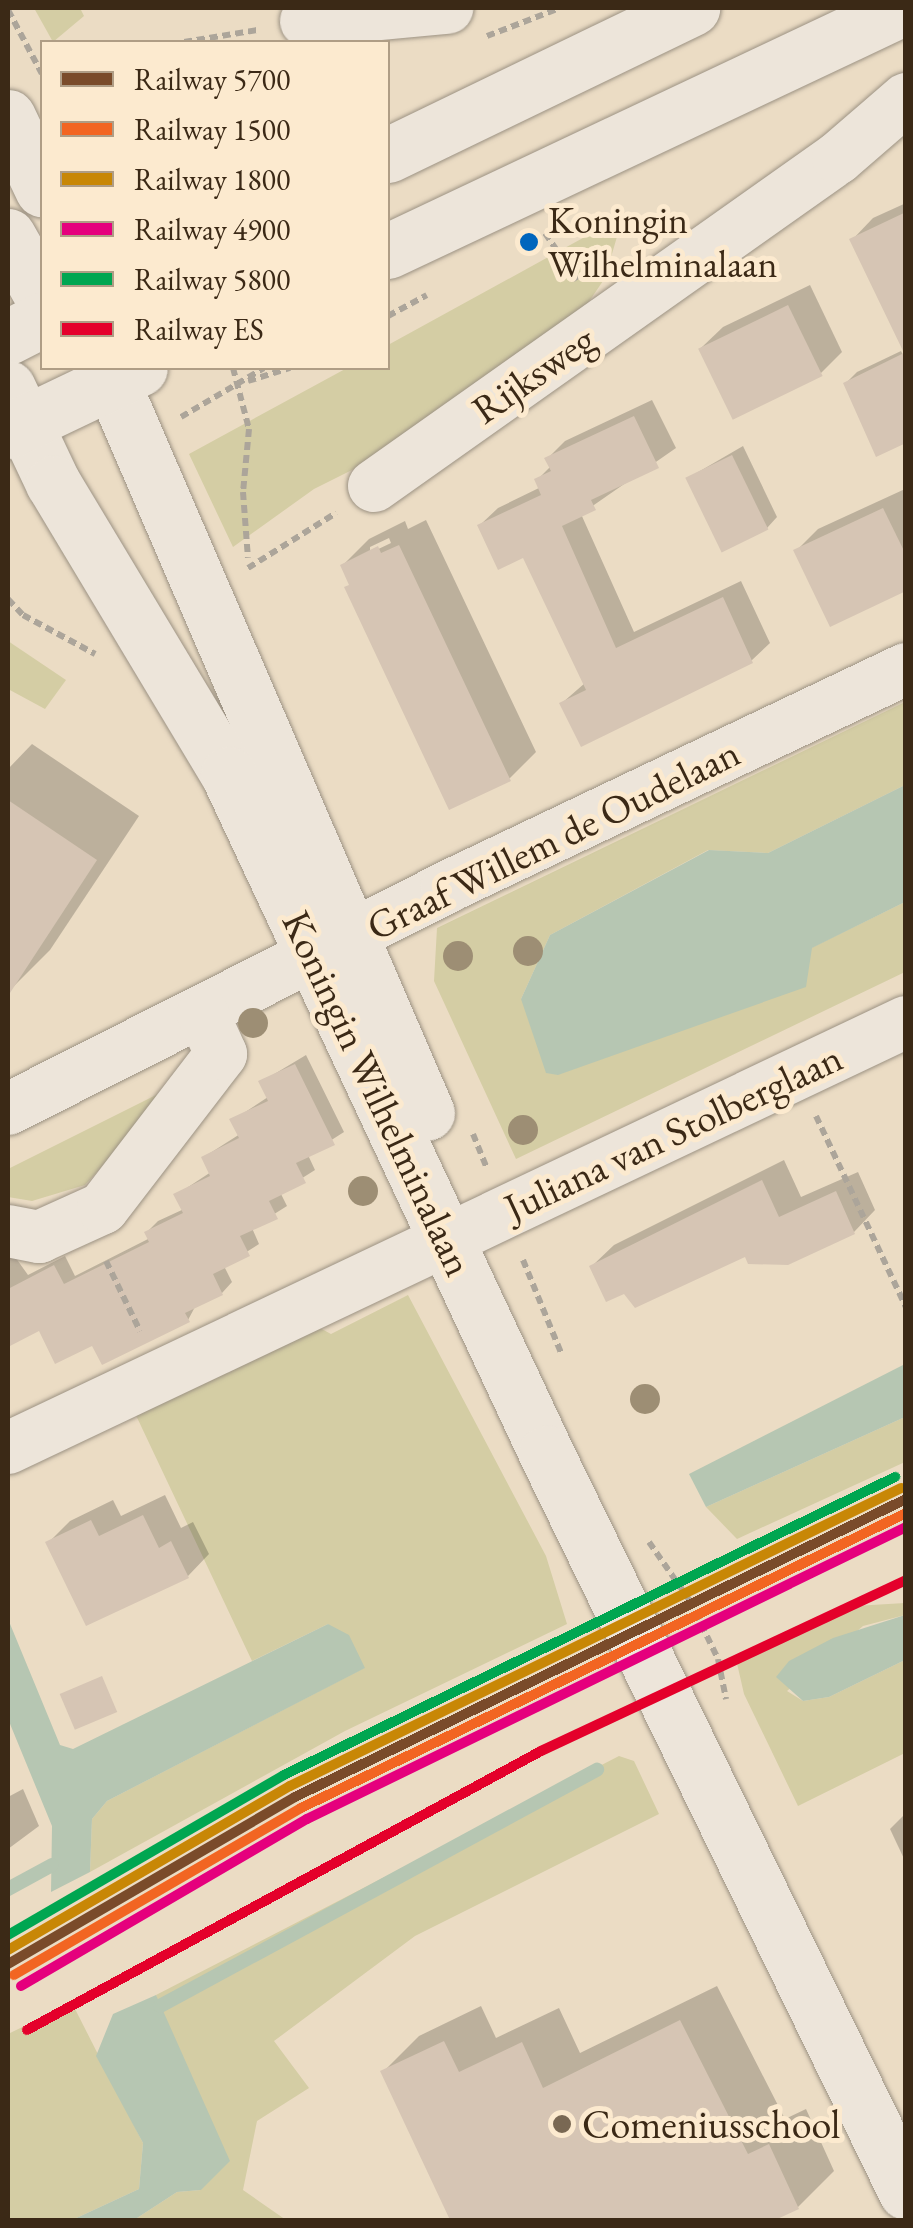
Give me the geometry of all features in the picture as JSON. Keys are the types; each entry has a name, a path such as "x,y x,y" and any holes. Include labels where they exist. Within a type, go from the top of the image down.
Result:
{"main road":[{"path":"390,153 692,8"},
{"path":"390,250 903,8"},
{"path":"8,116 40,186"},
{"path":"8,236 40,292"},
{"path":"8,336 40,321"},
{"path":"13,414 113,371"},
{"name":"Koningin Wilhelminalaan","path":"113,371 333,947"},
{"name":"Koningin Wilhelminalaan","path":"13,414 333,947 475,1226 734,1806"},
{"path":"734,1806 906,2126"},
{"path":"734,1806 906,2192"}],"street":[{"path":"306,21 448,8"},
{"name":"Rijksweg","path":"374,486 838,158 906,99"},
{"name":"Graaf Willem de Oudelaan","path":"8,1109 906,669"},
{"path":"8,1231 39,1237 103,1208 222,1054 203,1014"},
{"name":"Juliana van Stolberglaan","path":"8,1448 906,1022"}],"path":[{"path":"8,10 40,70"},
{"path":"196,40 306,21"},
{"path":"390,315 427,295"},
{"path":"234,370 242,383 249,429 243,492 248,568 374,486"},
{"path":"242,383 261,370"},
{"path":"242,383 284,370"},
{"path":"796,1074 906,1307"},
{"path":"84,1215 160,1373"},
{"name":"Koningin Wilhelminalaan","path":"475,1226 567,1368"},
{"path":"643,1534 690,1600 718,1659 726,1703"}],"shaded area":[{"path":"34,8 80,8 84,16 52,40"},
{"path":"623,216 605,278 569,331 410,441 314,489 233,547 189,454 343,370 390,370 390,344"},
{"path":"8,641 66,680 45,709 8,689"},
{"path":"905,702 905,785 768,853 708,850 550,935 521,999 811,948 905,902 905,972 516,1159 434,981 437,928"},
{"path":"905,785 905,902 812,948 806,987 558,1075 546,1073 521,999 550,935 709,850 768,853"},
{"path":"178,1084 85,1185 32,1201 8,1197 8,1169"},
{"path":"408,1295 546,1556 567,1624 345,1731 90,1872 92,1819 107,1801 364,1668 328,1624 252,1661 133,1409 305,1320 331,1334"},
{"path":"905,1364 905,1417 706,1507 689,1474"},
{"path":"905,1417 905,1462 737,1539 706,1507"},
{"path":"905,1603 905,1615 863,1626 787,1691 803,1701 829,1697 905,1660 905,1753 798,1806 744,1694 736,1659 855,1606"},
{"path":"905,1615 905,1660 829,1697 803,1701 776,1677 789,1661 833,1638"},
{"path":"8,1619 60,1745 73,1749 328,1624 349,1635 365,1668 107,1801 92,1819 90,1872 51,1892 52,1826 8,1719"},
{"path":"619,1756 634,1761 659,1814 415,1936 274,2041 309,2088 257,2121 243,2190 286,2220 134,2220 177,2192 201,2190 156,1995"},
{"path":"156,1995 230,2161 201,2190 177,2192 134,2220 72,2220 139,2189 143,2143 96,2056 113,2014"},
{"path":"72,2003 143,2143 139,2189 72,2220 8,2220 8,2034"}],"building":[{"path":"906,212 906,443 876,457 843,383 904,353 849,239"},
{"path":"788,305 823,376 733,420 698,349"},
{"path":"634,416 659,468 591,500 596,510 562,526 616,648 723,597 753,663 581,747 559,703 586,690 523,558 498,570 477,525 541,495 534,479 551,471 544,458"},
{"path":"732,455 768,530 722,552 685,478"},
{"path":"883,508 906,555 906,591 830,627 793,550"},
{"path":"399,545 511,781 449,810 344,587 349,585 340,565 378,546 381,553"},
{"path":"8,800 97,860 8,996"},
{"path":"295,1064 335,1145 296,1163 306,1183 269,1201 278,1219 240,1236 250,1256 213,1274 223,1295 185,1313 190,1322 102,1365 92,1346 55,1364 39,1331 8,1347 8,1289 54,1265 64,1284 149,1242 144,1232 183,1213 173,1194 210,1176 201,1157 239,1138 229,1119 268,1101 258,1081"},
{"path":"762,1180 779,1217 836,1191 855,1234 788,1265 748,1264 745,1257 635,1308 624,1294 606,1302 589,1266"},
{"path":"143,1515 159,1548 171,1541 189,1578 86,1626 45,1542 91,1520 99,1536"},
{"path":"102,1676 117,1712 75,1730 60,1694"},
{"name":"Comeniusschool","path":"680,2020 748,2154 769,2144 799,2209 775,2220 450,2220 380,2071 444,2041 459,2072 522,2042 543,2088"}],"waterway":[{"path":"160,2006 597,1770"},
{"path":"8,1889 52,1865"}],"rail line":[{"name":"5800","path":"8,1935 284,1775 895,1477"},
{"name":"1800","path":"8,1950 290,1786 901,1488"},
{"name":"5700","path":"8,1964 295,1797 906,1499"},
{"name":"1500","path":"14,1975 301,1808 906,1513"},
{"name":"4900","path":"21,1986 307,1819 906,1527"},
{"name":"ES","path":"27,2030 541,1751 906,1580"}],"place":[{"name":"Koningin Wilhelminalaan","path":"529,242"},
{"name":"Comeniusschool","path":"562,2124"}]}
